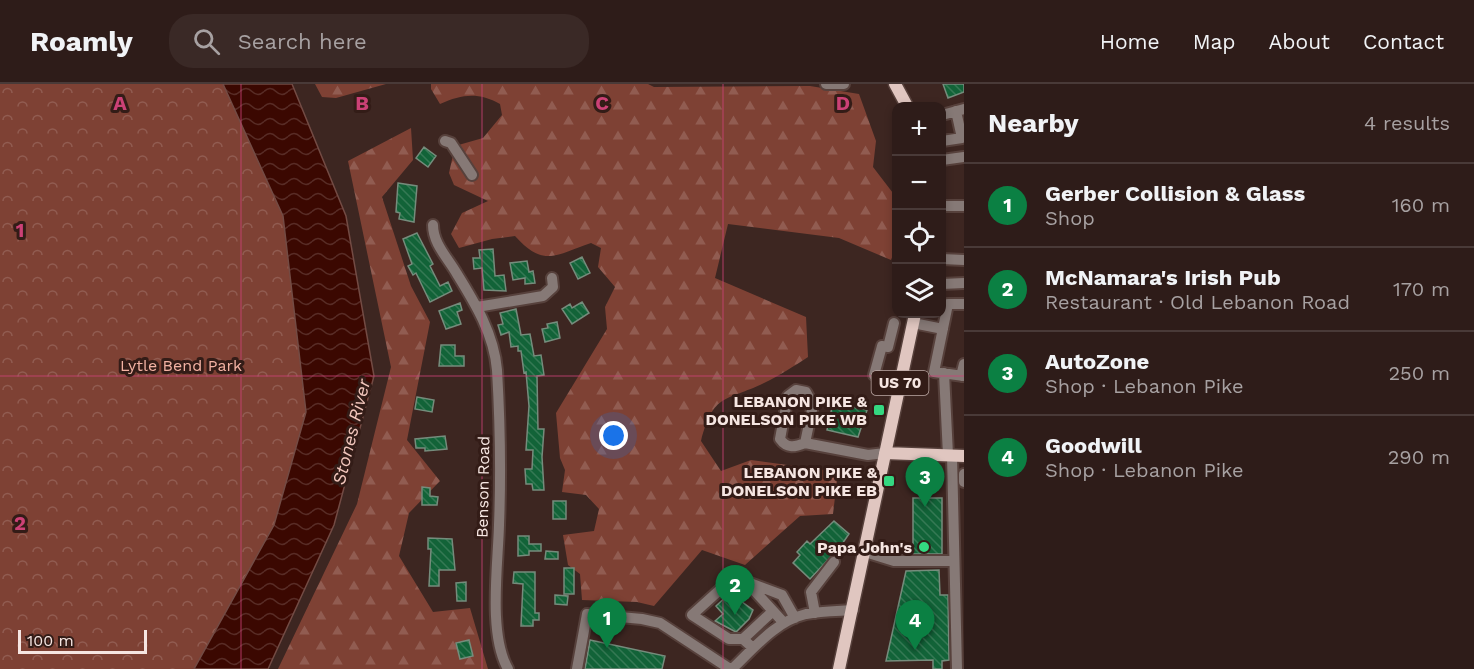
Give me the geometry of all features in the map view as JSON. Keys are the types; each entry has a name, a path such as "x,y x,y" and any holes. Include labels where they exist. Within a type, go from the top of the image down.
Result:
{"main road":[{"path":"895,84 904,102"},
{"name":"US 70","path":"839,669 914,318"},
{"path":"885,453 955,456"}],"street":[{"path":"826,84 844,84"},
{"path":"946,140 962,138 960,110"},
{"path":"445,141 451,143 472,175"},
{"path":"946,159 964,157"},
{"path":"946,206 964,206"},
{"name":"Benson Road","path":"434,225 437,242 477,307 493,343 497,368 499,527 494,589 502,659 508,669"},
{"path":"946,259 964,260"},
{"path":"477,307 543,296 553,287 552,278"},
{"path":"946,284 964,283"},
{"path":"964,304 948,304 934,372 963,376 964,364"},
{"path":"914,318 943,329"},
{"path":"888,348 894,323"},
{"path":"900,385 874,375 882,346 907,352"},
{"path":"944,374 955,456 954,561 957,669"},
{"path":"805,442 813,405 806,392 796,390 788,396 780,439 791,447 805,442 868,455 885,453"},
{"path":"964,474 964,482"},
{"path":"865,552 894,561 954,561"},
{"path":"815,613 811,592 834,562"},
{"path":"753,648 743,639 729,639 692,615 734,577 750,585 782,595 795,618"},
{"path":"750,585 783,623"},
{"path":"577,669 587,614 660,623 731,669 783,623 815,613 853,610"},
{"path":"743,639 773,611"}],"green space":[{"name":"Lytle Bend Park","path":"0,84 284,84 367,368 257,669 0,669"},
{"path":"315,84 386,84 336,98 322,97"},
{"path":"431,84 648,84 654,87 810,86 859,94 876,141 873,167 892,192 891,260 839,238 728,224 715,278 806,317 808,357 770,380 730,397 716,406 701,441 721,471 751,460 838,472 833,514 800,516 745,565 702,550 654,606 637,602 582,600 580,574 568,565 563,535 594,531 599,509 586,495 562,492 565,470 560,458 556,413 607,329 605,307 615,287 598,267 601,248 591,243 550,256 534,252 515,236 492,239 459,248 451,234 462,213 488,201 454,185 449,173 455,146 483,138 502,115 500,104 478,96 463,96 440,104 431,89"},
{"path":"411,128 413,160 382,197 411,286 430,322 407,440 440,481 409,513 399,556 433,612 470,608 488,669 278,669 357,504 391,367 348,161"}],"water":[{"name":"Stones River","path":"223,84 292,84 346,216 374,376 334,525 268,669 194,669 274,525 306,412 283,216"}],"building":[{"path":"943,84 964,84 964,92 948,98"},
{"path":"424,147 436,156 428,167 416,158"},
{"path":"398,183 417,186 414,222 399,219 400,213 396,212"},
{"path":"417,233 433,264 430,266 440,286 448,282 452,291 430,302 416,273 413,275 408,266 412,264 403,239"},
{"path":"493,249 495,276 504,275 506,291 484,290 482,268 474,269 473,258 480,258 479,250"},
{"path":"582,257 590,273 578,279 570,263"},
{"path":"527,261 529,272 533,271 535,283 525,284 525,278 513,280 510,263"},
{"path":"582,302 589,313 572,324 562,309 570,304 572,308"},
{"path":"460,303 462,310 457,312 461,324 446,329 439,311"},
{"path":"516,309 521,335 530,334 534,356 541,355 544,375 537,376 538,429 544,429 542,457 544,490 533,490 532,484 526,484 525,469 532,469 533,450 526,450 529,406 526,372 524,373 521,351 518,351 518,346 511,347 509,332 501,335 498,325 503,324 500,313"},
{"path":"557,322 560,338 545,342 542,329 548,328 547,324"},
{"path":"441,345 455,345 455,356 464,356 464,366 439,366"},
{"path":"417,397 434,400 432,412 415,409"},
{"path":"833,403 867,410 858,437 827,430"},
{"path":"445,436 447,449 425,451 425,448 416,448 415,439"},
{"path":"422,487 430,488 430,496 438,497 437,505 422,505"},
{"path":"913,498 942,498 942,554 913,554"},
{"path":"553,501 566,501 566,519 553,519"},
{"path":"834,521 849,534 810,579 793,563 800,555 797,552 807,541 810,544"},
{"path":"518,536 529,536 529,544 541,544 541,551 529,551 529,555 518,556"},
{"path":"428,538 452,539 455,570 439,570 439,586 429,586 431,549 428,549"},
{"path":"546,551 558,552 558,559 545,559"},
{"path":"564,568 574,568 574,594 564,594"},
{"path":"939,570 940,595 948,595 949,660 942,661 942,669 933,669 933,660 886,661 906,571"},
{"path":"514,572 535,572 535,613 539,613 539,620 533,620 533,626 521,626 523,584 513,583"},
{"path":"466,582 466,601 457,601 456,583"},
{"path":"730,593 753,610 749,619 736,632 715,621 723,614 716,606"},
{"path":"555,595 568,596 567,605 555,604"},
{"path":"469,640 473,656 460,659 456,643"},
{"path":"590,640 665,656 662,669 585,669"}],"place":[{"name":"LEBANON PIKE & DONELSON PIKE WB","path":"879,410"},
{"name":"LEBANON PIKE & DONELSON PIKE EB","path":"889,481"},
{"name":"AutoZone","path":"925,507"},
{"name":"Papa John's","path":"924,547"},
{"name":"McNamara's Irish Pub","path":"735,615"},
{"name":"Gerber Collision & Glass","path":"607,648"},
{"name":"Goodwill","path":"915,650"}]}
